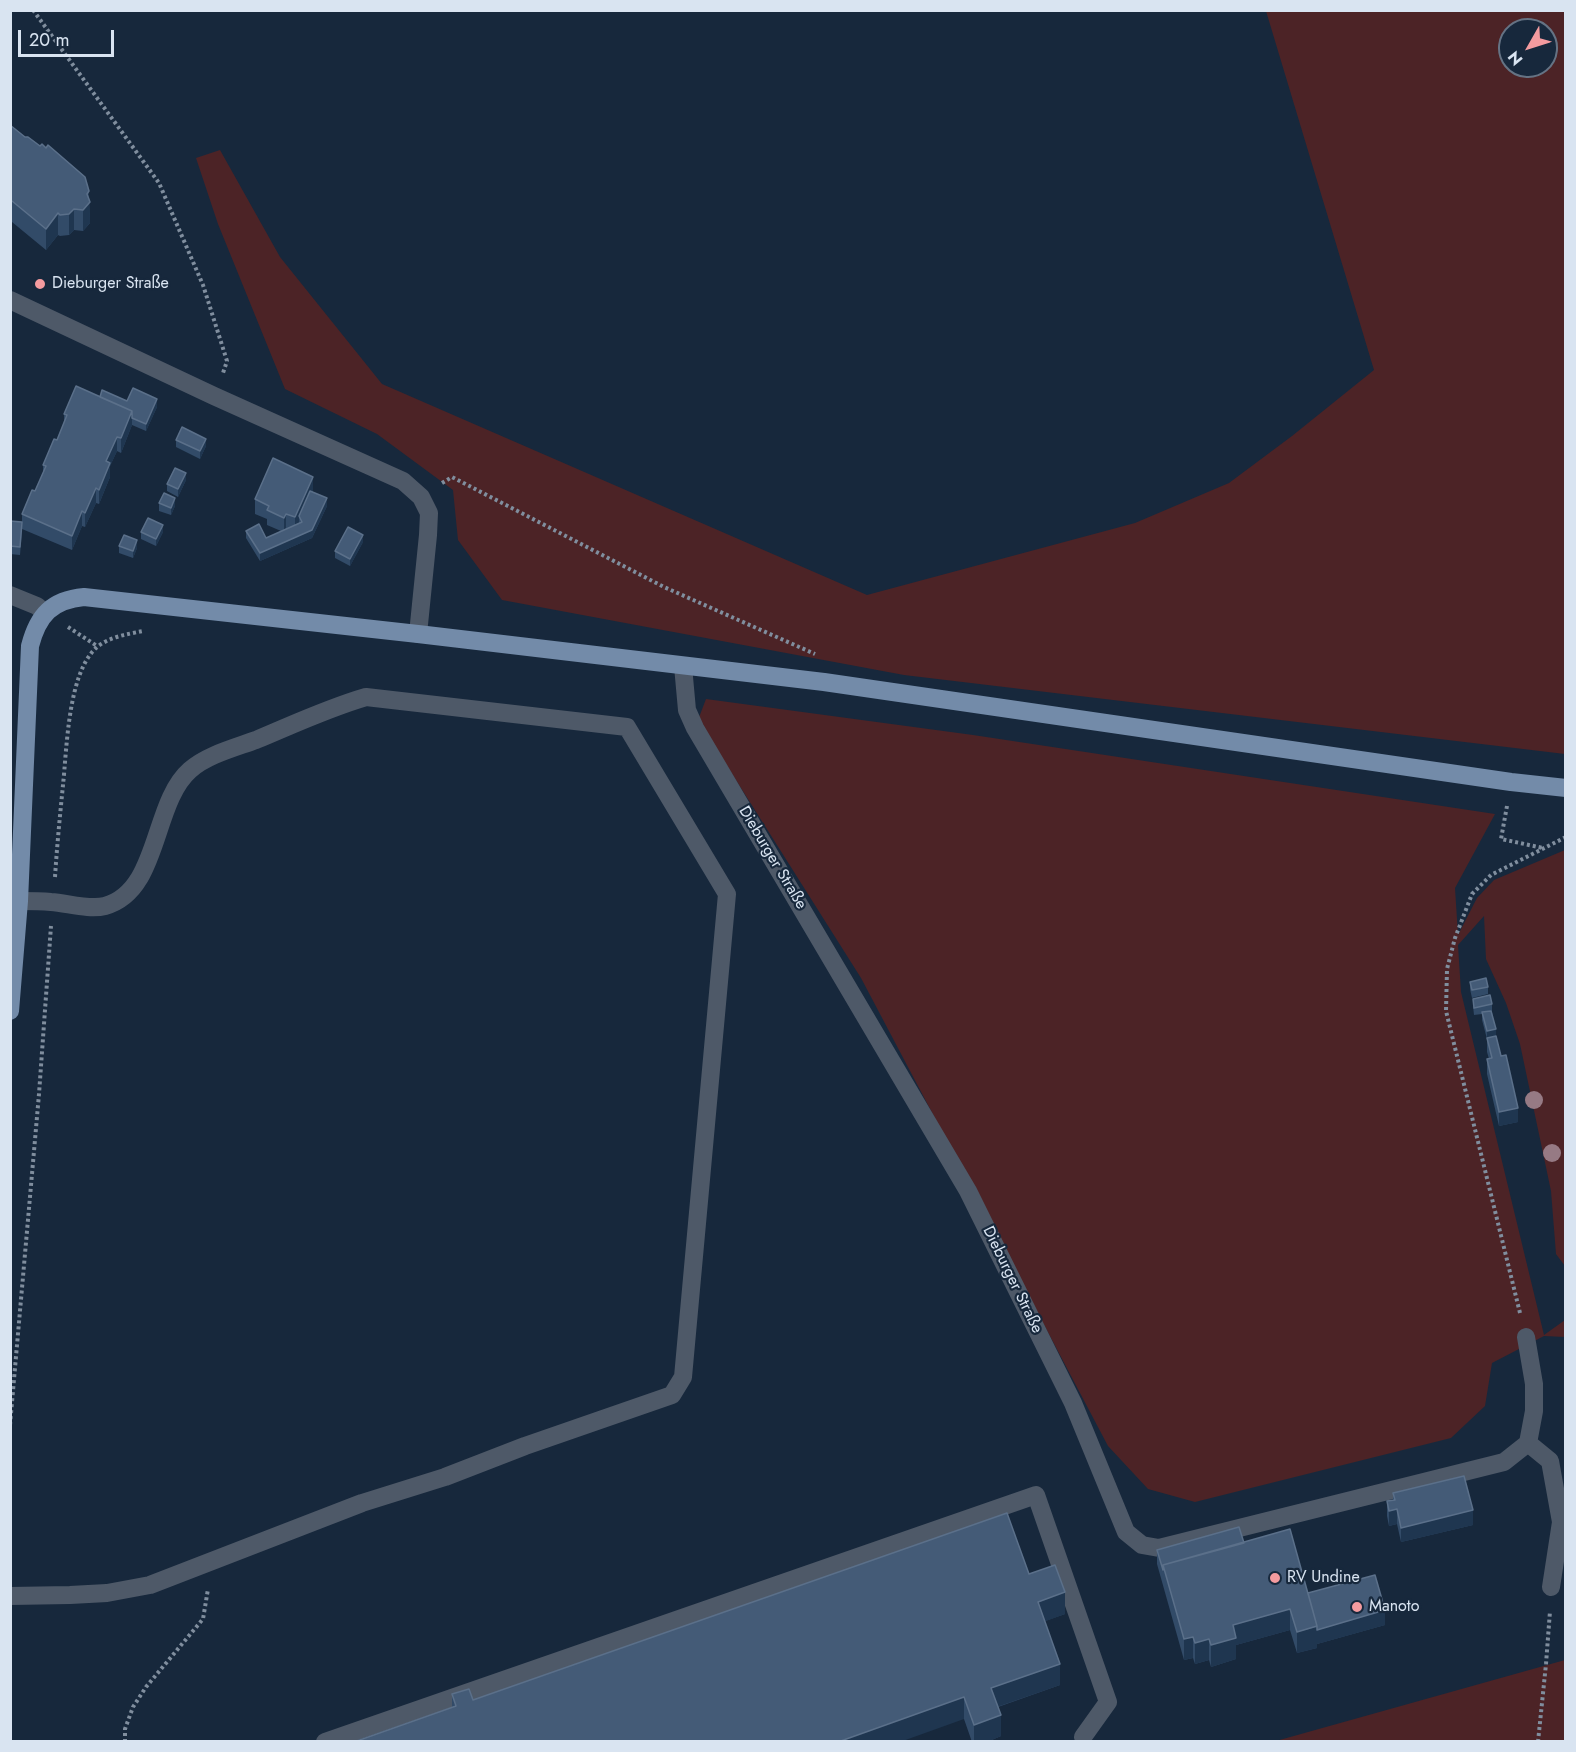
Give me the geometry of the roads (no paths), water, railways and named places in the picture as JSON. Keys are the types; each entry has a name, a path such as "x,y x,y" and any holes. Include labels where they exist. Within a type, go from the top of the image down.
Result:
{"main road":[{"path":"10,1011 19,901 29,658 34,633 45,613 62,602 84,597 418,633 824,682 1511,782 1566,788"}],"street":[{"path":"10,300 214,396 403,481 421,497 429,513 418,633"},
{"path":"10,595 37,606 45,613"},
{"name":"Dieburger Straße","path":"683,666 687,711 695,728 968,1191 1073,1403 1126,1532 1133,1539 1142,1545 1159,1548 1504,1462 1528,1443"},
{"path":"10,1596 70,1596 107,1593 150,1585 362,1503 445,1477 525,1446 672,1395 683,1377 728,894 627,727 366,697 338,705 214,756 191,769 180,780 174,791 138,880 118,900 104,906 73,906 52,902 19,901"},
{"path":"1526,1337 1534,1384 1534,1411 1528,1443 1550,1461 1563,1522 1551,1587"},
{"path":"325,1742 1036,1495 1108,1702 1079,1740"}],"place":[{"name":"Dieburger Straße","path":"40,284"},
{"name":"RV Undine","path":"1275,1578"},
{"name":"Manoto","path":"1357,1607"}]}
